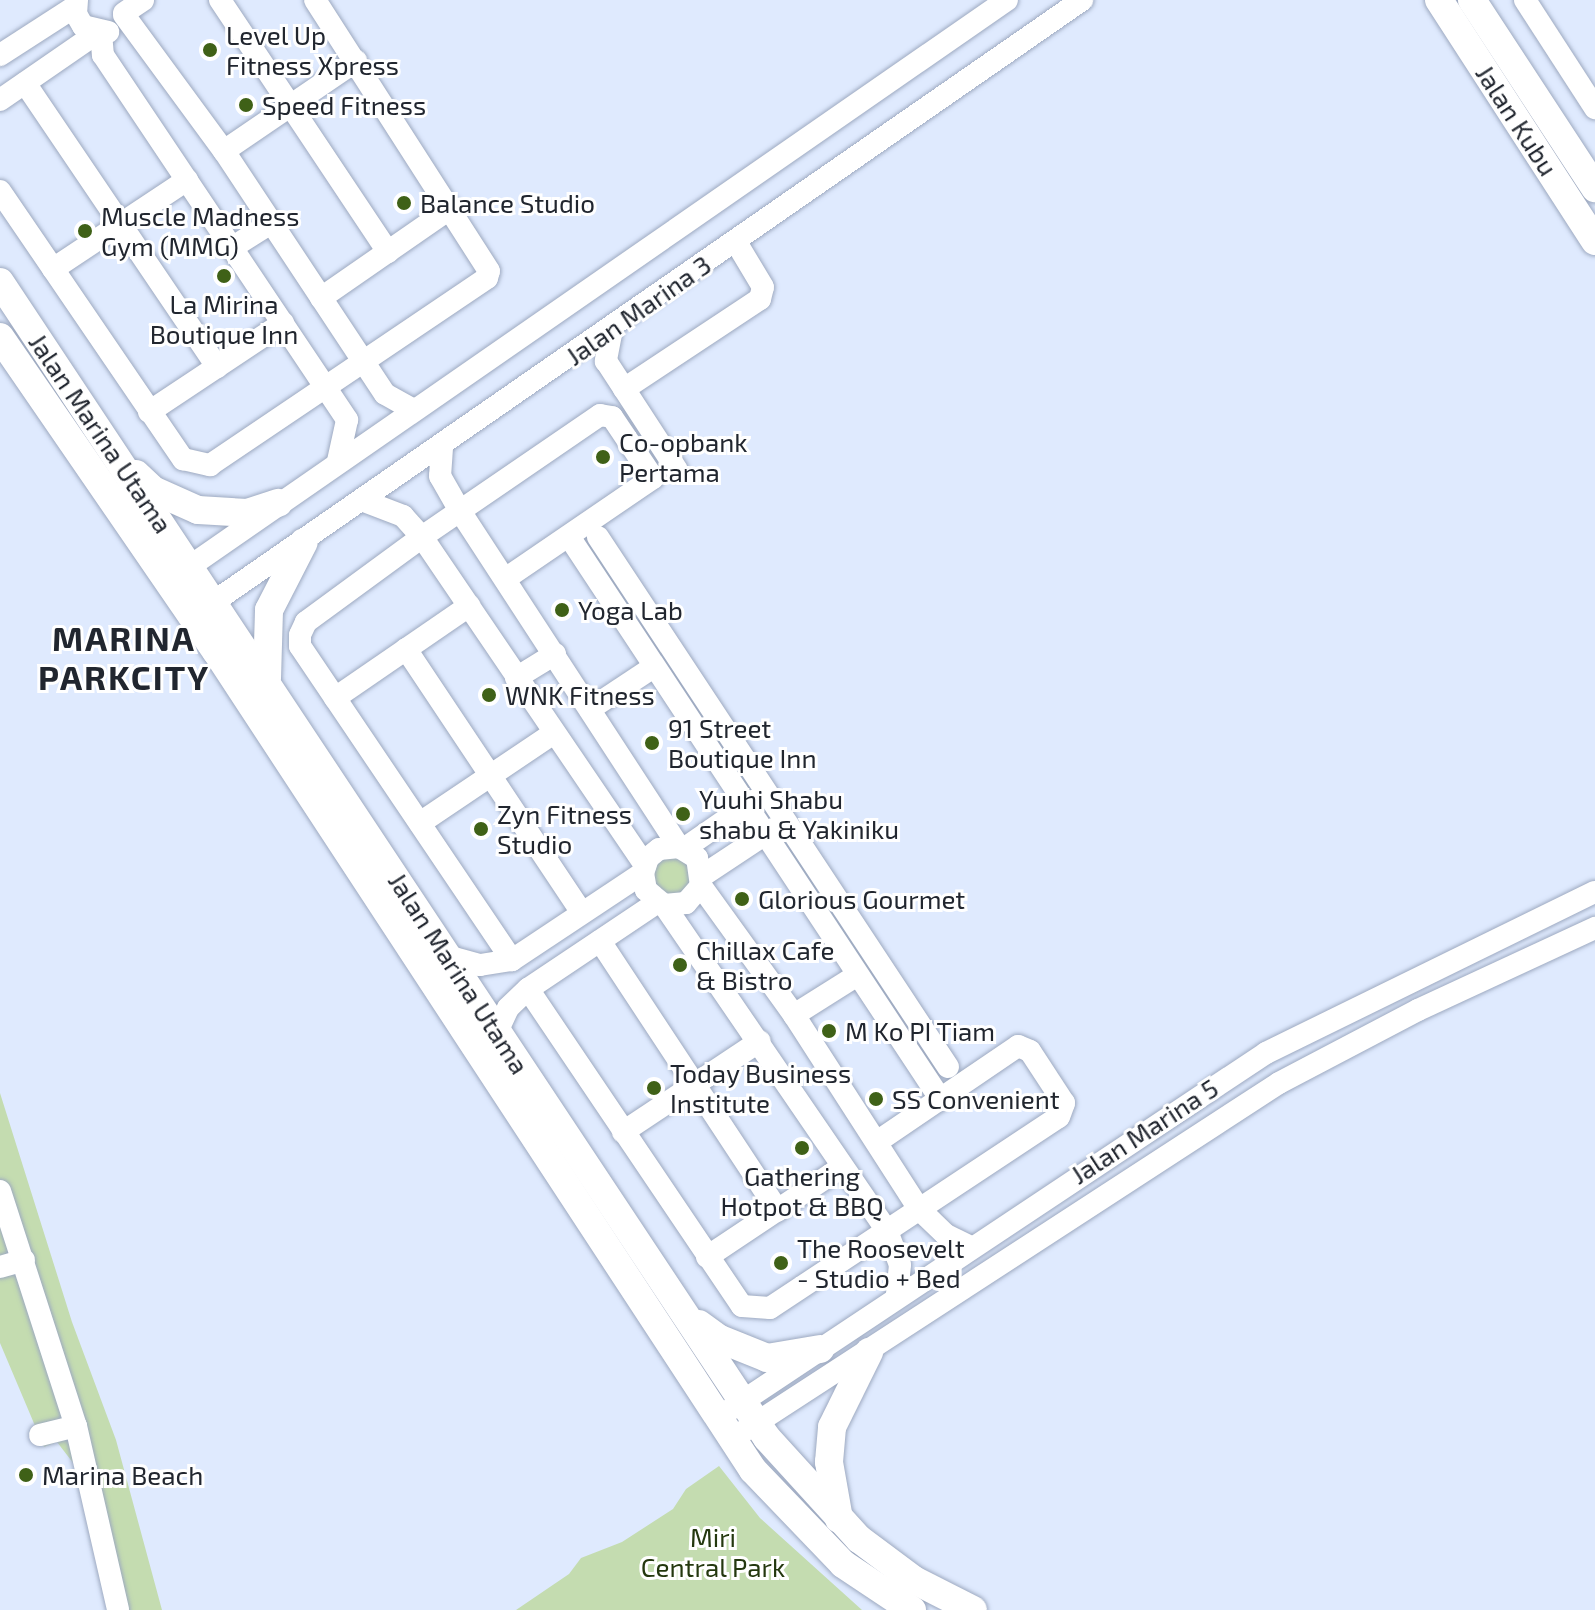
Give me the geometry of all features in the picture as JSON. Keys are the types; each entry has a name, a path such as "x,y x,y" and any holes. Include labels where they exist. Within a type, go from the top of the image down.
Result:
{"main road":[{"name":"Jalan Kubu","path":"1439,0 1595,241"},
{"name":"Jalan Kubu","path":"1472,0 1595,188"},
{"name":"Jalan Marina Utama","path":"0,282 114,455 180,573 726,1428 806,1529 866,1581 912,1610"},
{"name":"Jalan Marina Utama","path":"0,337 180,573"},
{"path":"114,455 153,490 198,510 247,513 278,503"},
{"path":"267,678 269,610 304,542"},
{"name":"Jalan Marina Utama","path":"203,609 267,678 497,1032 750,1411 839,1519 881,1557 945,1604 973,1610"},
{"path":"688,1316 753,1354 790,1358 820,1349"},
{"path":"839,1519 829,1462 832,1427 869,1352"},
{"path":"866,1581 885,1610"}],"street":[{"path":"0,100 99,33 115,28 123,9 143,0"},
{"path":"220,0 388,252"},
{"path":"0,191 183,459 210,465 487,278 487,266 315,0"},
{"name":"Jalan Marina 3","path":"180,573 412,409 1007,0"},
{"name":"Jalan Marina 3","path":"203,609 442,448 1082,0"},
{"path":"1525,0 1595,108"},
{"path":"2,50 75,2 79,21 99,33 103,55 347,420 338,461"},
{"path":"123,9 224,151 363,364 385,394 412,409"},
{"path":"224,151 356,61"},
{"path":"25,83 217,367"},
{"path":"53,269 187,180"},
{"path":"321,298 451,208"},
{"path":"233,247 271,223"},
{"path":"624,389 760,299 763,287 736,242"},
{"path":"149,412 283,323"},
{"path":"612,329 606,361 677,470"},
{"path":"574,355 606,361"},
{"path":"505,579 570,538 653,478 606,414 422,537 306,622 300,646 512,960"},
{"path":"442,448 440,476 460,511 682,848 697,858 702,881 794,1015 919,1209 946,1235 969,1246"},
{"path":"364,501 403,516 422,537 469,606 644,869 646,890 661,903 760,1041 887,1231 900,1265 897,1295"},
{"path":"598,537 948,1067"},
{"path":"570,538 744,808 941,1100"},
{"path":"335,698 469,606"},
{"path":"406,649 582,913"},
{"path":"516,678 555,654"},
{"path":"590,709 652,668"},
{"path":"420,823 554,733"},
{"path":"450,957 480,965 512,960 644,869 659,849 682,848 765,793"},
{"path":"497,1032 508,1008 528,989 661,903 686,903 702,881 783,821"},
{"name":"Jalan Marina 5","path":"726,1428 750,1411 820,1349 897,1295 1266,1053 1595,892"},
{"name":"Jalan Marina 5","path":"750,1411 869,1352 1083,1206 1279,1083 1418,1010 1595,928"},
{"path":"600,941 778,1211"},
{"path":"794,1015 856,976"},
{"path":"528,989 742,1306 762,1310 1059,1117 1064,1103 1030,1051 1018,1046 877,1142"},
{"path":"623,1132 760,1041"},
{"path":"707,1257 842,1167"},
{"path":"0,1191 76,1426 118,1610"},
{"path":"0,1267 24,1260"},
{"path":"40,1435 76,1426"}],"green space":[{"path":"672,857 685,863 691,876 685,889 672,895 659,889 653,876 659,863"},
{"path":"0,1093 72,1322 116,1440 162,1610 109,1610 77,1468 57,1442 44,1447 0,1343"},
{"name":"Miri Central Park","path":"719,1466 760,1518 862,1610 516,1610 569,1574 581,1558 622,1542 673,1509 686,1489"}],"place":[{"name":"Level Up Fitness Xpress","path":"210,50"},
{"name":"Speed Fitness","path":"246,105"},
{"name":"Balance Studio","path":"404,203"},
{"name":"Muscle Madness Gym (MMG)","path":"85,231"},
{"name":"La Mirina Boutique Inn","path":"224,276"},
{"name":"Co-opbank Pertama","path":"603,457"},
{"name":"Yoga Lab","path":"562,610"},
{"name":"WNK Fitness","path":"489,695"},
{"name":"91 Street Boutique Inn","path":"652,743"},
{"name":"Yuuhi Shabu shabu & Yakiniku","path":"683,814"},
{"name":"Zyn Fitness Studio","path":"481,829"},
{"name":"Glorious Gourmet","path":"742,899"},
{"name":"Chillax Cafe & Bistro","path":"680,965"},
{"name":"M Ko PI Tiam","path":"829,1031"},
{"name":"Today Business Institute","path":"654,1088"},
{"name":"SS Convenient","path":"876,1099"},
{"name":"Gathering Hotpot & BBQ","path":"802,1148"},
{"name":"The Roosevelt - Studio + Bed","path":"781,1263"},
{"name":"Marina Beach","path":"26,1475"}],"district":[{"name":"MARINA PARKCITY","path":"124,656"}]}
